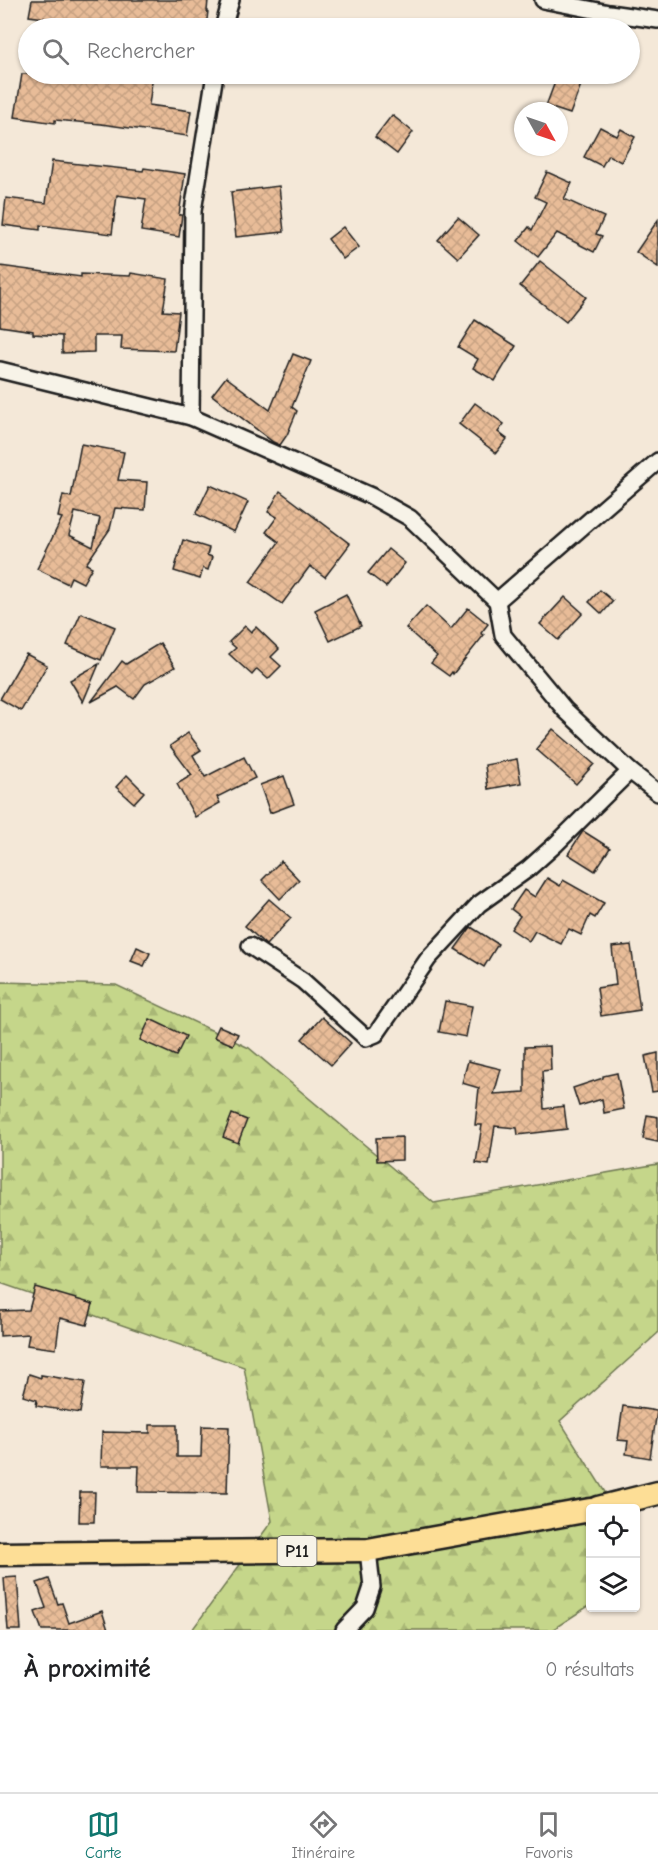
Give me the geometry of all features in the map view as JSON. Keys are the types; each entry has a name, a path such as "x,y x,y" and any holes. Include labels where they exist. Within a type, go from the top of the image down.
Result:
{"main road":[{"path":"616,1504 658,1493"},
{"name":"P11","path":"0,1554 368,1550 586,1511"}],"street":[{"path":"226,18 231,0"},
{"path":"543,0 658,20"},
{"path":"191,417 193,211 213,84"},
{"path":"0,370 191,417 371,496 410,518 497,601 503,635 565,710 630,771 658,793"},
{"path":"497,601 658,461"},
{"path":"249,946 303,981 366,1038 376,1034 428,959 478,904 528,868 556,844 630,771"},
{"path":"344,1630 365,1608 372,1587 368,1550"}],"green space":[{"path":"0,982 116,985 249,1048 434,1203 658,1164 658,1333 560,1421 612,1504 586,1504 586,1608 552,1630 192,1630 272,1521 244,1367 0,1283"}],"building":[{"path":"32,0 208,0 207,18 44,18 29,16"},
{"path":"20,84 152,84 149,105 191,111 187,136 101,124 55,120 55,123 15,117"},
{"path":"554,84 581,84 570,114 568,113 568,102 548,102"},
{"path":"392,115 413,132 397,154 375,137"},
{"path":"600,127 617,136 621,129 635,137 621,162 608,155 602,166 584,157"},
{"path":"52,161 143,171 144,168 185,174 179,215 182,215 179,237 141,231 146,199 117,195 112,234 40,225 40,230 3,225 6,198 46,203"},
{"path":"547,172 572,183 564,199 604,217 596,234 602,236 594,252 557,233 538,257 518,241 529,227 532,230 546,202 535,197"},
{"path":"279,186 284,232 236,237 231,192"},
{"path":"458,217 479,235 458,258 438,240"},
{"path":"658,220 658,267 636,252"},
{"path":"343,227 359,247 343,259 328,239"},
{"path":"540,261 586,297 566,322 520,286"},
{"path":"0,266 81,277 81,274 130,276 131,273 168,279 163,311 179,312 174,351 121,349 122,336 94,336 94,352 62,353 62,336 33,334 33,331 0,326"},
{"path":"475,320 516,346 495,381 473,368 478,359 458,347"},
{"path":"293,354 311,361 292,407 297,411 280,445 212,395 226,377 270,410"},
{"path":"475,403 504,424 498,432 507,439 496,453 459,424"},
{"path":"81,444 124,452 118,480 147,482 145,510 115,508 110,529 86,564 92,567 83,583 71,577 68,584 37,569 62,518 58,517 63,495 71,497","holes":["75,512 100,518 93,547 69,535"]},
{"path":"210,485 248,502 234,532 196,514"},
{"path":"280,491 350,544 325,577 310,566 282,604 250,582 279,542 266,532 277,517 268,512"},
{"path":"183,540 209,548 207,555 212,557 208,570 203,568 200,579 174,571"},
{"path":"388,549 405,563 386,587 368,573"},
{"path":"600,590 613,601 602,614 589,602"},
{"path":"346,594 361,626 330,641 315,610"},
{"path":"565,597 583,613 558,640 540,624"},
{"path":"426,606 451,629 468,608 488,624 481,633 484,635 449,676 431,663 437,656 406,628"},
{"path":"81,613 115,627 101,660 67,645"},
{"path":"245,626 251,632 256,627 279,649 271,657 281,666 268,679 257,669 252,675 229,654 236,648 229,642"},
{"path":"160,643 175,667 145,684 134,699 118,687 91,702 122,661 126,664"},
{"path":"26,654 47,665 21,711 0,699"},
{"path":"99,664 83,702 70,680"},
{"path":"553,729 594,764 576,784 536,749"},
{"path":"188,733 201,750 193,755 205,777 244,757 255,778 217,797 220,803 195,817 177,784 192,775 170,746"},
{"path":"517,759 521,783 488,789 485,765"},
{"path":"127,775 144,792 134,803 116,787"},
{"path":"284,776 294,804 270,813 260,785"},
{"path":"583,831 610,848 595,871 568,854"},
{"path":"281,861 299,880 280,899 262,880"},
{"path":"547,878 560,886 563,880 604,903 595,918 590,915 581,935 569,929 561,944 535,931 529,941 511,929 520,916 511,909 524,890 535,897"},
{"path":"269,899 291,918 266,945 245,926"},
{"path":"471,927 498,944 484,967 455,949"},
{"path":"631,945 640,1010 601,1016 597,988 616,985 612,947"},
{"path":"137,947 150,953 144,966 131,961"},
{"path":"445,1001 472,1006 466,1037 439,1032"},
{"path":"322,1017 351,1043 331,1065 302,1039"},
{"path":"150,1019 186,1036 176,1056 140,1040"},
{"path":"219,1026 238,1034 233,1045 214,1037"},
{"path":"550,1046 551,1070 542,1071 544,1109 564,1106 567,1129 518,1135 517,1128 495,1126 489,1165 476,1163 482,1125 475,1125 479,1088 462,1083 468,1061 501,1069 494,1094 525,1092 525,1047"},
{"path":"658,1053 658,1091 652,1092 645,1056"},
{"path":"617,1073 624,1109 604,1113 602,1099 579,1106 573,1088"},
{"path":"232,1114 247,1120 238,1143 223,1137"},
{"path":"647,1115 658,1117 658,1142 643,1139"},
{"path":"402,1137 402,1160 377,1161 376,1138"},
{"path":"35,1287 93,1304 87,1325 60,1318 56,1349 27,1345 29,1334 0,1336 0,1311 29,1310"},
{"path":"29,1374 41,1378 41,1375 85,1382 80,1413 36,1406 37,1400 23,1396"},
{"path":"623,1406 657,1411 650,1458 626,1454 628,1441 618,1440"},
{"path":"150,1425 177,1425 177,1457 201,1457 202,1426 229,1427 227,1493 138,1492 139,1466 101,1466 102,1432 150,1433"},
{"path":"80,1492 95,1492 94,1522 79,1522"},
{"path":"17,1577 21,1630 8,1630 4,1578"},
{"path":"49,1579 58,1604 62,1603 69,1623 102,1611 108,1630 42,1630 35,1612 46,1608 37,1583"}]}
